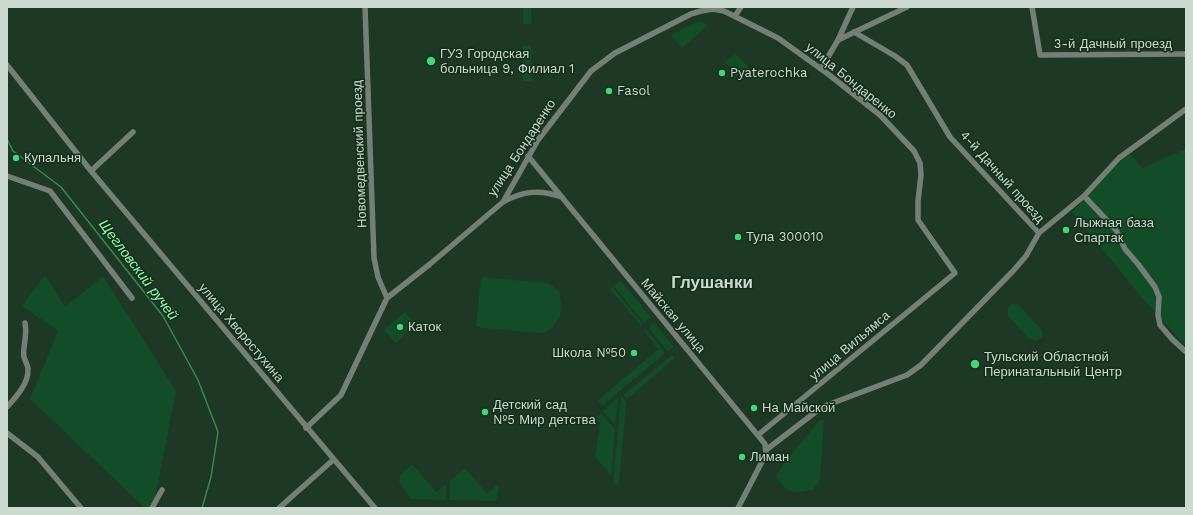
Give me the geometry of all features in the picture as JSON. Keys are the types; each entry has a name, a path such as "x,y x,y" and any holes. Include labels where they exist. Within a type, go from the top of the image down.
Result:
{"street":[{"name":"Новомедвенский проезд","path":"365,7 374,258 378,277 387,298"},
{"path":"713,8 724,7"},
{"path":"735,16 741,7"},
{"path":"821,69 838,40 853,7"},
{"path":"838,40 907,7"},
{"name":"3-й Дачный проезд","path":"1032,7 1040,55 1186,54"},
{"name":"улица Бондаренко","path":"306,428 340,395 387,298 430,264 503,202 528,156 572,94 601,62 691,14 713,8 735,16 778,38 880,115 914,152 920,163 921,175 918,201 918,220 955,273"},
{"name":"4-й Дачный проезд","path":"854,32 895,56 907,65 950,137 1039,233"},
{"name":"улица Хворостухина","path":"7,65 91,171 374,508"},
{"path":"738,508 766,450 822,407 907,375 921,365 1013,271 1026,256 1039,233 1084,196 1119,158 1186,109"},
{"path":"91,171 133,132"},
{"name":"Майская улица","path":"528,156 758,435 765,444 766,450"},
{"path":"7,176 50,191 132,298"},
{"path":"503,202 515,195 530,192 545,192 562,197"},
{"path":"1084,196 1116,230 1125,249 1155,287 1159,297 1158,315 1160,325 1186,352"},
{"name":"улица Вильямса","path":"758,435 955,273"},
{"path":"7,407 17,395 26,378 28,369 24,357 27,333 25,323"},
{"path":"7,433 38,457 82,508"},
{"path":"279,508 333,460"},
{"path":"152,508 162,490"}],"green space":[{"path":"523,7 531,7 532,24 523,24"},
{"path":"702,21 707,26 682,48 671,35 691,24"},
{"path":"522,46 531,46 532,81 523,81"},
{"path":"736,54 752,71 737,76 725,62"},
{"path":"1186,149 1186,346 1144,300 1072,212 1115,167 1130,154 1142,168"},
{"path":"45,275 65,307 103,276 176,391 153,508 145,508 30,399 58,331 22,306"},
{"path":"481,277 548,283 559,291 561,302 560,317 553,327 546,332 537,333 476,327"},
{"path":"621,281 651,317 644,323 614,286"},
{"path":"612,287 643,324 641,326 610,289"},
{"path":"1014,303 1019,306 1042,330 1042,337 1036,341 1028,338 1008,316 1008,307"},
{"name":"Каток","path":"405,312 416,324 396,343 384,330"},
{"path":"654,322 674,347 668,352 648,327"},
{"path":"646,329 661,347 658,349 644,331"},
{"path":"661,347 665,353 602,406 598,400"},
{"path":"672,355 675,358 627,399 623,395"},
{"path":"621,396 626,402 619,484 613,483"},
{"path":"618,398 615,425 603,411"},
{"path":"601,413 615,430 611,475 595,457 600,423 596,417"},
{"path":"820,420 824,420 820,480 813,490 796,492 788,490 776,476 785,462"},
{"path":"412,464 436,492 446,485 446,500 411,499 399,482 400,475"},
{"path":"465,468 487,494 497,485 499,488 497,498 494,501 449,500 450,481"}],"waterway":[{"name":"Щегловский ручей","path":"7,139 13,151 61,187 163,316 198,380 218,432 211,477 202,508"}],"place":[{"name":"ГУЗ Городская больница 9, Филиал 1","path":"431,61"},
{"name":"Pyaterochka","path":"722,73"},
{"name":"Fasol","path":"609,91"},
{"name":"Купальня","path":"16,158"},
{"name":"Лыжная база Спартак","path":"1066,230"},
{"name":"Тула 300010","path":"738,237"},
{"name":"Каток","path":"400,327"},
{"name":"Школа №50","path":"634,353"},
{"name":"Тульский Областной Перинатальный Центр","path":"975,364"},
{"name":"На Майской","path":"754,408"},
{"name":"Детский сад №5 Мир детства","path":"485,412"},
{"name":"Лиман","path":"742,457"}],"district":[{"name":"Глушанки","path":"712,283"}]}
